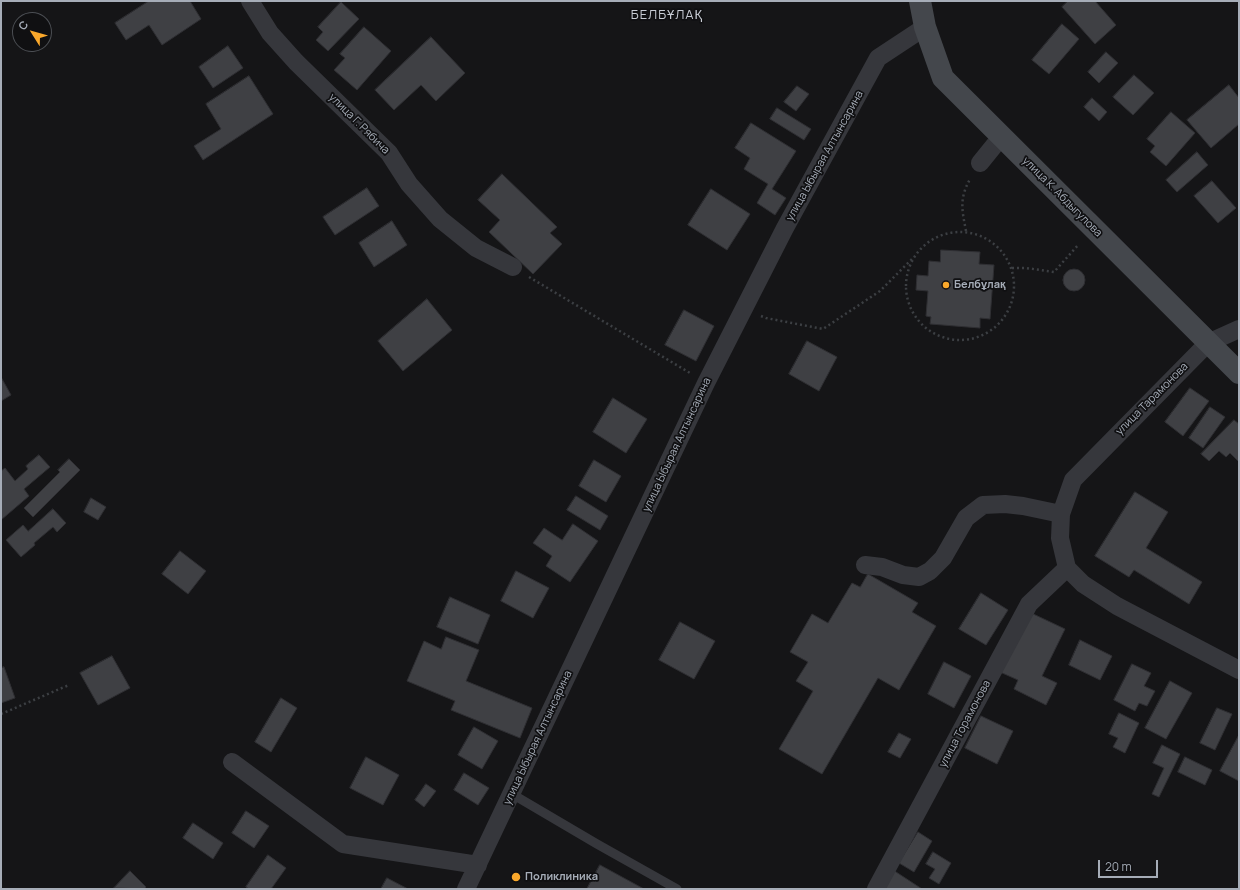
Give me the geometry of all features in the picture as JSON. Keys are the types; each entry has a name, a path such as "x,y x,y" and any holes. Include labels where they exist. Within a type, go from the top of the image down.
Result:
{"street":[{"name":"улица Г. Рябича","path":"250,1 270,33 296,62 389,153 409,184 440,219 476,248 514,267"},
{"name":"улица К. Абдыгулова","path":"920,1 925,27 943,78 1239,373"},
{"name":"улица Ыбырая Алтынсарина","path":"466,889 706,383 786,228 878,58 925,27"},
{"path":"980,163 1002,137"},
{"name":"улица Тарамонова","path":"1061,514 1073,480 1208,343 1239,329"},
{"path":"865,565 882,567 903,575 919,577 930,571 944,558 966,518 983,505 1005,504 1023,506 1061,514 1060,538 1067,568 1083,584 1117,606 1239,670"},
{"name":"улица Торамонова","path":"876,889 1029,604 1067,568"},
{"path":"232,762 343,844 478,865"}],"lane":[{"path":"512,794 677,889"}],"path":[{"path":"966,231 961,204 966,186 980,163"},
{"path":"1012,268 1026,268 1054,272 1093,228"},
{"path":"745,308 766,318 823,329 880,291 912,259 935,237 966,231 994,243 1012,268 1014,300 998,326 970,341 939,338 915,318 905,289 912,259"},
{"path":"514,267 706,383"},
{"path":"1,714 69,685"}],"building":[{"path":"149,1 190,1 201,19 162,45 149,25 126,40 115,23"},
{"path":"1068,1 1095,1 1116,25 1095,44 1062,7"},
{"path":"341,2 359,19 328,51 316,40 323,32 318,27"},
{"path":"1062,24 1079,39 1049,74 1032,60"},
{"path":"364,27 391,51 357,90 334,70 345,58 340,54"},
{"path":"431,37 465,73 436,101 421,85 394,110 375,90"},
{"path":"228,46 243,68 213,88 199,67"},
{"path":"1106,52 1118,63 1099,83 1088,72"},
{"path":"1134,75 1154,93 1133,115 1113,97"},
{"path":"249,76 273,114 203,160 194,146 221,129 206,104"},
{"path":"1229,85 1239,98 1239,124 1211,148 1187,120"},
{"path":"797,86 809,94 796,111 784,102"},
{"path":"1092,98 1107,112 1099,121 1084,107"},
{"path":"777,108 811,129 804,140 770,119"},
{"path":"1171,112 1195,133 1166,166 1150,152 1155,146 1147,139"},
{"path":"751,123 796,151 772,189 786,198 775,215 757,203 768,184 744,169 750,158 735,148"},
{"path":"1197,152 1208,165 1177,192 1166,180"},
{"path":"502,174 557,227 550,233 562,244 533,274 489,232 500,220 478,200"},
{"path":"1212,181 1236,208 1218,223 1194,196"},
{"path":"367,188 379,206 335,235 323,217"},
{"path":"711,189 750,214 727,250 688,225"},
{"path":"392,221 407,245 374,267 359,243"},
{"name":"Белбұлақ","path":"941,250 980,252 979,264 994,265 990,319 980,318 980,328 930,324 931,317 926,316 928,291 916,290 917,275 928,276 929,261 940,262"},
{"path":"1074,269 1082,272 1085,280 1082,288 1074,291 1066,288 1063,280 1066,272"},
{"path":"427,299 452,330 403,371 378,341"},
{"path":"684,310 714,326 696,361 665,345"},
{"path":"807,341 837,357 819,391 789,374"},
{"path":"1,377 11,395 1,401"},
{"path":"1190,388 1209,401 1183,436 1165,422"},
{"path":"613,398 647,419 626,453 593,432"},
{"path":"1210,407 1225,417 1203,448 1189,438"},
{"path":"1234,420 1239,424 1239,462 1230,453 1226,457 1219,451 1209,461 1201,454"},
{"path":"39,455 50,467 24,489 29,496 1,520 1,471 5,468 15,481 28,469 26,466"},
{"path":"69,459 80,470 33,517 24,508 60,472 58,470"},
{"path":"594,460 621,476 606,502 579,486"},
{"path":"1135,492 1168,512 1146,548 1202,582 1189,604 1134,570 1129,577 1095,556"},
{"path":"576,496 608,516 600,530 567,510"},
{"path":"91,498 106,507 98,520 84,512"},
{"path":"53,509 66,523 57,532 53,527 34,543 35,545 21,557 6,540 23,525 28,531"},
{"path":"573,524 598,541 570,582 546,566 552,556 533,543 544,528 562,540"},
{"path":"180,551 206,571 188,594 162,574"},
{"path":"516,571 549,588 533,618 501,601"},
{"path":"868,574 918,603 912,612 936,626 899,690 878,678 822,774 779,749 813,691 796,681 808,662 790,652 812,614 828,623 852,583 860,587"},
{"path":"981,593 1008,610 986,645 959,629"},
{"path":"450,597 490,615 478,644 437,627"},
{"path":"1029,612 1065,629 1042,676 1057,683 1046,705 1014,689 1018,680 1000,672"},
{"path":"680,622 715,641 694,679 659,660"},
{"path":"446,637 479,650 466,681 532,708 520,738 451,710 455,701 407,681 424,641 441,649"},
{"path":"1080,640 1112,656 1100,680 1069,665"},
{"path":"112,656 130,688 98,705 80,673"},
{"path":"944,662 971,676 954,708 928,694"},
{"path":"1132,664 1151,673 1144,686 1155,691 1147,706 1139,703 1135,711 1114,700"},
{"path":"4,667 15,698 1,703 1,668"},
{"path":"1170,681 1192,693 1166,739 1145,728"},
{"path":"281,698 297,708 271,752 255,742"},
{"path":"1217,708 1232,714 1215,750 1200,743"},
{"path":"1119,713 1139,723 1125,753 1113,747 1118,738 1109,734"},
{"path":"981,716 1013,731 997,764 965,748"},
{"path":"474,727 498,741 482,769 458,755"},
{"path":"899,733 911,739 900,758 888,752"},
{"path":"1239,735 1239,781 1220,771"},
{"path":"1162,745 1180,754 1159,797 1152,794 1164,768 1153,763"},
{"path":"366,757 399,775 383,805 350,788"},
{"path":"1185,757 1212,770 1205,785 1178,772"},
{"path":"464,773 489,788 478,805 454,790"},
{"path":"426,784 436,791 424,807 415,800"},
{"path":"246,811 269,826 254,848 232,833"},
{"path":"193,823 223,843 213,859 183,838"},
{"path":"918,832 932,841 914,872 899,863"},
{"path":"933,852 951,863 939,884 929,878 935,869 926,864"},
{"path":"268,855 286,868 271,889 249,889 246,887"},
{"path":"600,865 644,889 587,889"},
{"path":"893,870 922,889 881,889"},
{"path":"130,871 146,887 144,889 114,888"},
{"path":"387,878 408,889 381,889"}],"place":[{"name":"Белбұлақ","path":"946,285"},
{"name":"Поликлиника","path":"516,877"}],"district":[{"name":"БЕЛБҰЛАҚ","path":"667,15"}]}
